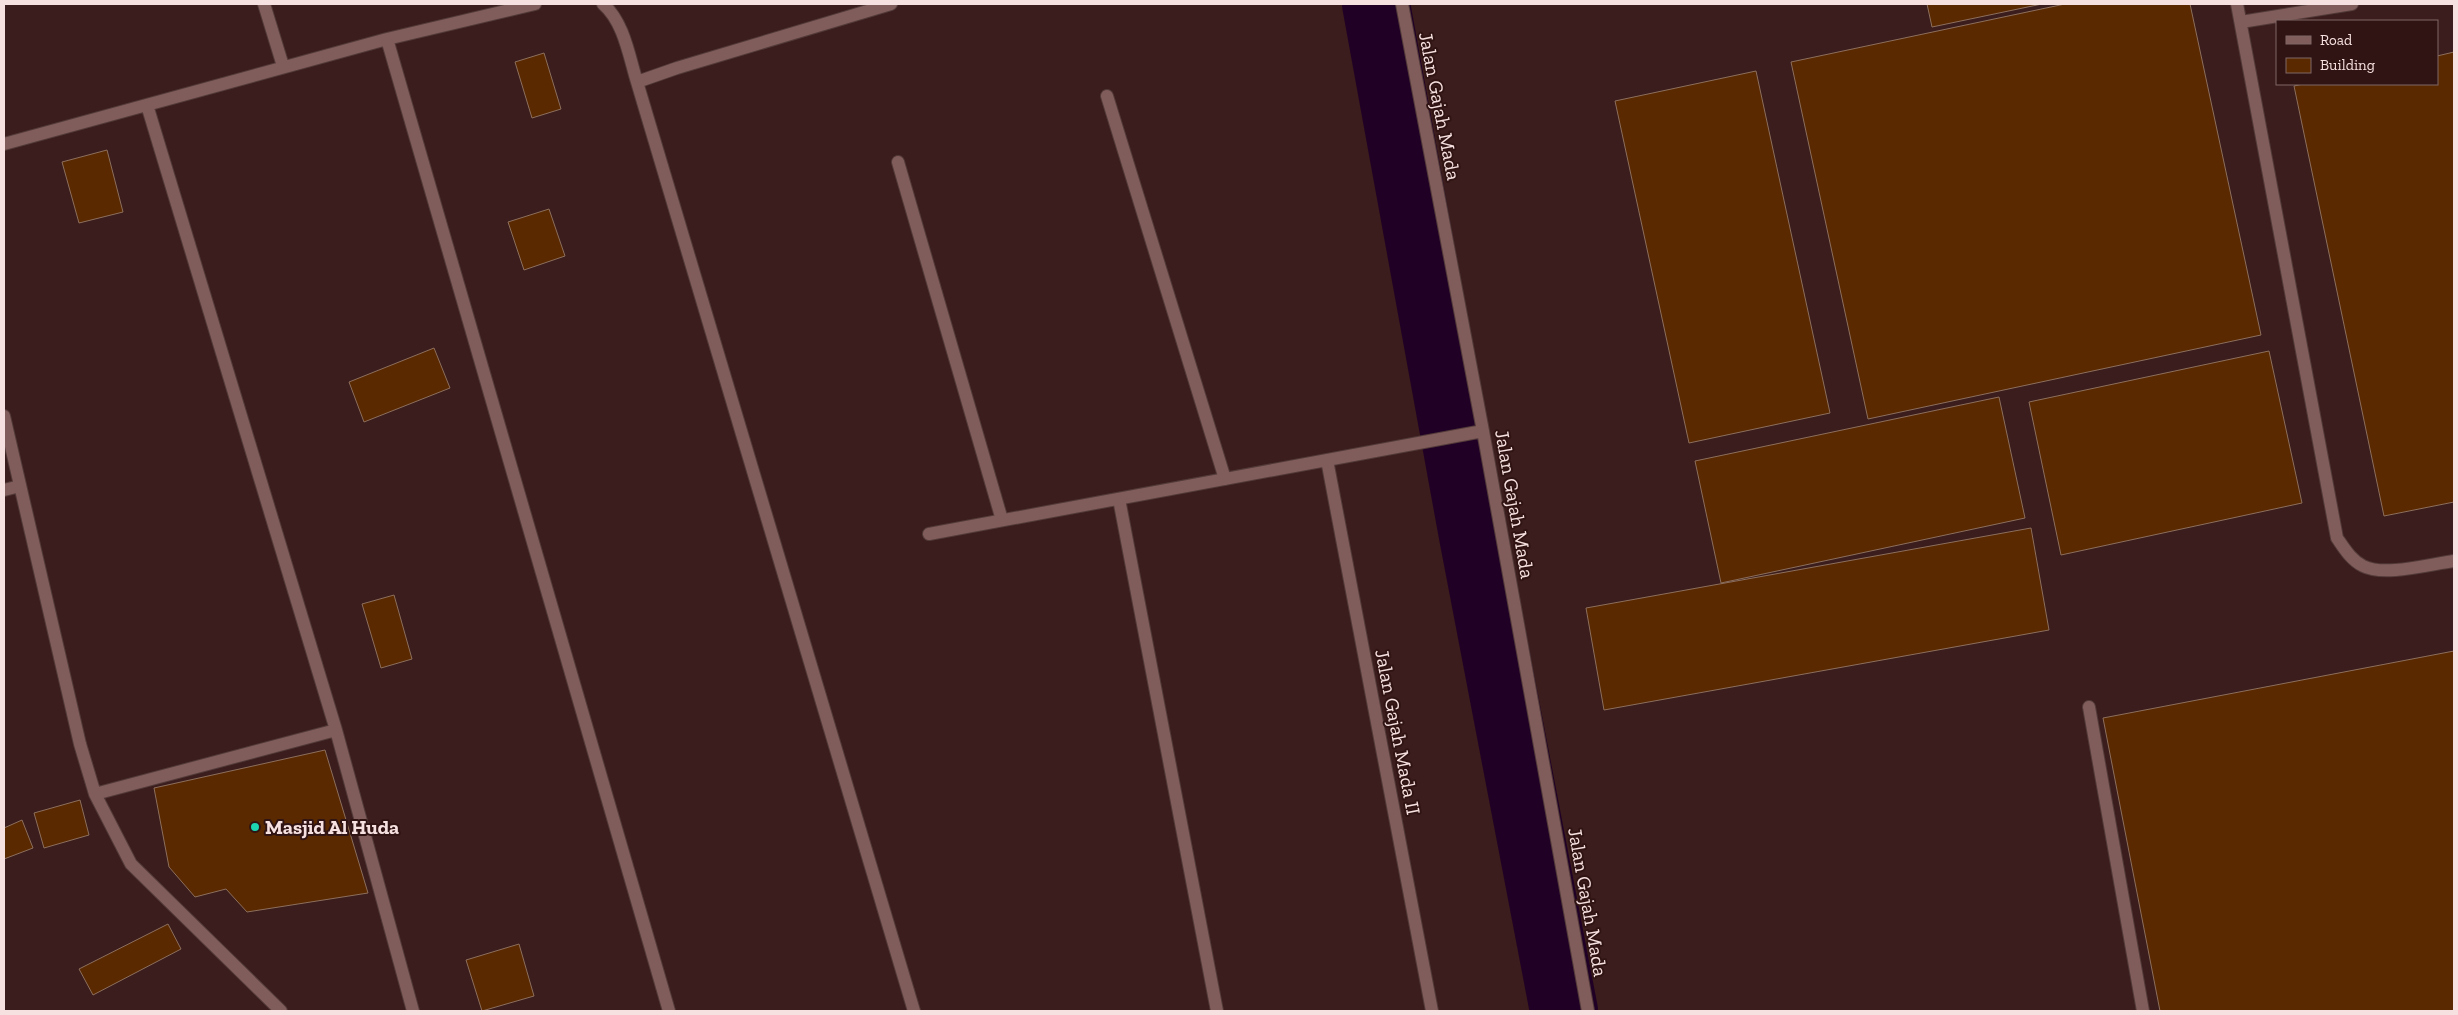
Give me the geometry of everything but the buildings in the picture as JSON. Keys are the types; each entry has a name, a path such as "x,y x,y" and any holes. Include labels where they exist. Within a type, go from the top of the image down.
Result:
{"street":[{"path":"264,4 283,66"},
{"path":"4,144 147,106 283,66 535,4"},
{"path":"603,4 610,10 619,24 637,82 914,1011"},
{"path":"637,82 676,68 891,4"},
{"name":"Jalan Gajah Mada","path":"1402,4 1483,431 1588,1011"},
{"path":"2237,4 2336,538 2352,559 2363,567 2382,571 2454,561"},
{"path":"2241,22 2352,4"},
{"path":"387,39 669,1011"},
{"path":"1107,96 1225,479"},
{"path":"147,106 336,730 413,1011"},
{"path":"898,162 1002,520"},
{"path":"4,416 80,744 95,794 131,864 280,1011"},
{"path":"929,534 1483,431"},
{"name":"Jalan Gajah Mada II","path":"1327,460 1432,1011"},
{"path":"4,490 20,486"},
{"path":"1119,498 1217,1011"},
{"path":"2089,707 2143,1011"},
{"path":"95,794 336,730"}],"waterway":[{"path":"1376,4 1473,536 1564,1011"}],"place":[{"name":"Masjid Al Huda","path":"255,827"}]}
